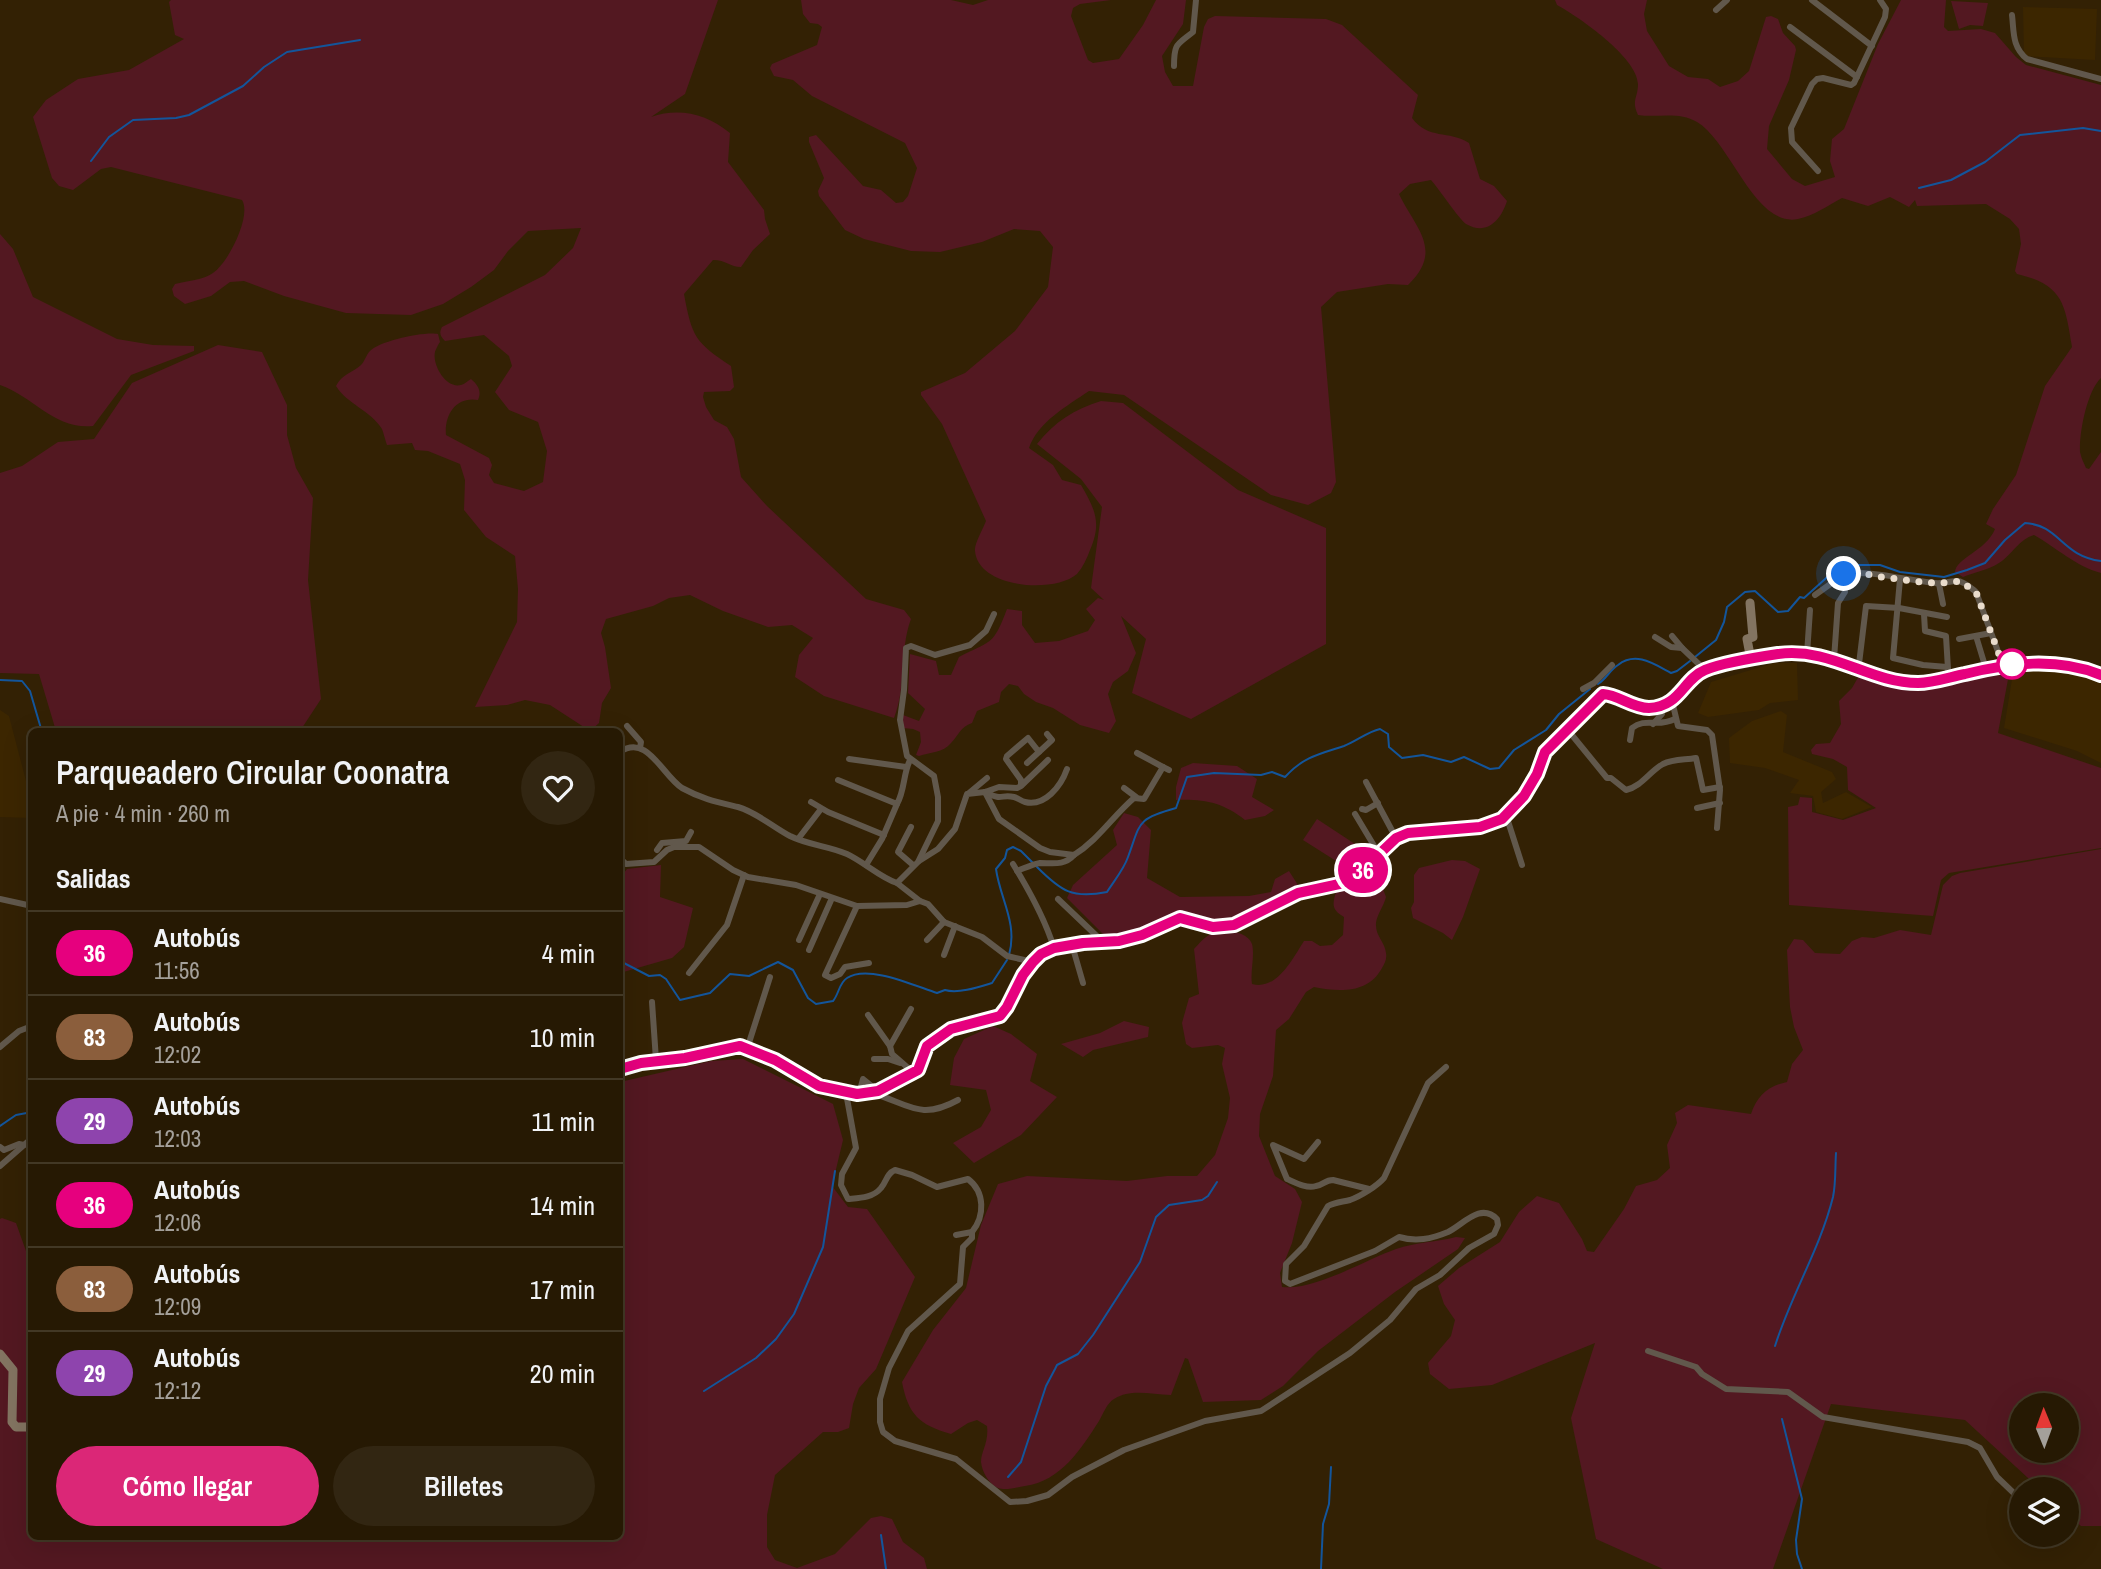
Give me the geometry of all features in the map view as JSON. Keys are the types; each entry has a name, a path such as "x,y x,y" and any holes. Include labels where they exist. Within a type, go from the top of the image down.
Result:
{"street":[{"path":"1174,66 1174,50 1193,32 1196,0"},
{"path":"1716,10 1727,0"},
{"path":"1812,0 1872,46"},
{"path":"1818,171 1792,142 1791,128 1817,79 1851,85 1857,77 1885,17 1886,9 1880,0"},
{"path":"2012,15 2015,45 2027,59 2101,79"},
{"path":"1790,27 1857,77"},
{"path":"1815,595 1843,576 1866,572 1938,584 1960,581 1976,592 2003,665"},
{"path":"1843,576 1845,593"},
{"path":"1900,579 1894,657 1915,659 1948,672"},
{"path":"1938,584 1943,604"},
{"path":"1834,659 1838,603 1852,588"},
{"path":"1750,603 1753,637 1747,639 1751,660"},
{"path":"1859,664 1866,606 1947,617"},
{"path":"1807,654 1810,610"},
{"path":"866,864 884,835 903,793 908,764 900,729 906,648 911,646 934,655 970,645 986,631 994,614"},
{"path":"1924,614 1925,631 1946,636 1948,672"},
{"path":"1959,639 1992,633"},
{"path":"1672,636 1704,670"},
{"path":"1976,636 1986,668"},
{"path":"1655,637 1671,647 1685,650"},
{"path":"1583,689 1598,689 1636,706 1659,706 1672,701 1704,670 1777,654 1807,654 1834,659 1879,676 1904,682 1920,683 1948,672 2003,665 2068,666 2101,675"},
{"path":"623,1068 740,1046 775,1060 819,1086 846,1093 874,1092 914,1073 920,1066 927,1046 951,1029 1000,1016 1033,962 1041,954 1054,948 1119,941 1142,935 1180,918 1213,927 1234,925 1298,893 1344,883 1356,876 1396,838 1408,833 1480,827 1502,819 1524,796 1537,774 1545,752 1598,689 1612,665"},
{"path":"1672,701 1675,719 1680,728 1707,730 1713,734 1720,787 1717,828"},
{"path":"1653,724 1662,714 1659,706"},
{"path":"1630,740 1634,726 1643,722 1659,726 1675,719"},
{"path":"627,726 640,742 640,747"},
{"path":"1567,729 1607,778 1611,778 1626,790 1637,786 1663,764 1696,758 1703,790 1720,787"},
{"path":"1027,763 1052,740 1047,734"},
{"path":"1021,786 1021,780 1006,759 1009,753 1027,736 1039,752"},
{"path":"623,750 628,747 640,747 653,756 681,787 709,802 742,809 799,839 846,853 928,904 944,922 982,937 1011,957 1033,962"},
{"path":"1124,788 1136,797 1144,799 1166,769 1137,752"},
{"path":"849,759 908,764 927,769 934,776 939,810 934,831 915,864"},
{"path":"969,793 985,792 993,788 1017,788 1048,760"},
{"path":"985,792 998,799 1014,797 1024,802 1037,802 1058,788 1067,769"},
{"path":"897,883 915,864 938,849 955,830 965,795 987,778"},
{"path":"838,780 897,804"},
{"path":"1366,782 1396,838"},
{"path":"985,792 999,819 1005,824 1040,848 1073,855"},
{"path":"1017,871 1039,864 1052,865 1067,861 1101,833 1118,811 1136,797"},
{"path":"811,802 821,809 884,835"},
{"path":"1378,803 1359,811 1379,854"},
{"path":"1698,808 1720,803"},
{"path":"799,839 821,809"},
{"path":"1506,815 1522,864"},
{"path":"911,827 898,852 915,864"},
{"path":"657,850 662,842 686,841 691,832"},
{"path":"623,862 654,862 667,850 692,846 706,849 722,863 744,875 779,884 796,885 857,906 907,905 920,901"},
{"path":"1013,864 1054,948"},
{"path":"689,973 727,925 744,875"},
{"path":"799,940 820,894"},
{"path":"809,950 832,898"},
{"path":"0,899 28,905"},
{"path":"1058,900 1102,941"},
{"path":"857,906 825,975 831,978 840,974 845,967 869,963"},
{"path":"927,940 944,922"},
{"path":"944,955 955,926"},
{"path":"1072,944 1083,983"},
{"path":"747,1049 770,977"},
{"path":"652,1002 656,1060"},
{"path":"891,1045 911,1010"},
{"path":"868,1015 891,1045 892,1054 914,1073"},
{"path":"0,1047 19,1031 28,1028"},
{"path":"874,1059 901,1063"},
{"path":"972,1232 972,1238 963,1247 960,1284 908,1331 889,1368 880,1399 880,1422 883,1432 895,1441 956,1459 1010,1502 1027,1501 1048,1495 1072,1477 1124,1450 1205,1420 1261,1411 1350,1353 1390,1320 1416,1289 1440,1275 1469,1248 1494,1234 1498,1225 1497,1219 1492,1213 1482,1212 1451,1231 1413,1241 1399,1237 1375,1251 1290,1284 1285,1281 1286,1264 1304,1246 1328,1206 1351,1200 1384,1178 1428,1083 1446,1068"},
{"path":"859,1094 863,1079 874,1092 918,1111 932,1111 958,1100"},
{"path":"846,1093 856,1148 843,1170 841,1185 848,1199 865,1198 875,1194 889,1173 895,1170 937,1187 968,1179 975,1184 982,1203 977,1226 972,1232 956,1235"},
{"path":"0,1166 28,1142"},
{"path":"1318,1142 1304,1159 1273,1145 1287,1179 1306,1186 1316,1187 1327,1180 1333,1180 1369,1189"},
{"path":"0,1147 4,1150 19,1144 24,1145"},
{"path":"1648,1351 1696,1367 1726,1389 1788,1392 1823,1417 1968,1442 1980,1448 1997,1477 2009,1488"},
{"path":"0,1354 13,1370 12,1422 16,1427 28,1427"}],"shaded area":[{"path":"718,0 685,94 651,117 672,113 692,114 712,121 730,133 728,162 764,210 770,234 753,250 741,267 713,260 684,294 697,337 710,351 731,366 734,387 730,391 704,392 703,397 714,420 727,427 734,439 741,477 767,506 866,599 904,610 911,619 894,718 824,696 795,677 799,655 813,638 792,625 768,627 723,611 690,595 669,598 653,606 606,619 601,633 611,688 602,703 599,723 593,728 585,728 550,705 525,700 507,705 475,707 517,622 515,556 486,537 464,510 465,480 460,464 428,451 415,450 412,443 387,445 377,422 346,398 336,386 344,376 361,365 375,347 402,338 438,334 440,342 435,357 441,375 455,385 462,385 471,379 479,391 478,400 463,401 453,408 447,421 446,435 489,458 492,465 489,475 494,483 524,491 543,482 547,451 538,422 509,410 495,392 512,366 509,356 484,335 445,341 440,331 442,327 545,275 573,248 581,228 528,231 494,270 471,287 443,304 411,315 346,313 284,296 244,281 230,282 211,296 185,304 174,296 172,289 175,284 205,277 219,268 237,239 244,217 242,200 111,167 101,169 73,190 59,186 52,178 33,117 46,100 78,79 129,70 184,39 175,35 169,2"},
{"path":"801,0 951,0 973,5 988,0 1111,0 1080,4 1073,8 1071,16 1088,60 1093,63 1119,59 1143,25 1156,0 1186,0 1183,24 1162,56 1165,72 1173,86 1193,86 1204,27 1208,19 1215,16 1326,19 1342,25 1418,95 1412,118 1418,125 1469,143 1480,179 1494,186 1507,201 1492,224 1487,227 1474,227 1463,221 1431,180 1410,184 1399,194 1423,240 1424,261 1419,272 1408,285 1388,284 1337,292 1321,307 1336,482 1331,493 1308,505 1271,495 1124,395 1089,391 1046,422 1029,448 1053,465 1062,480 1081,485 1090,501 1096,532 1086,559 1077,574 1052,584 1018,584 1003,580 989,573 979,563 975,548 986,521 942,424 921,392 965,373 1015,331 1048,287 1053,247 1040,231 1014,229 982,242 940,252 911,251 864,239 845,230 819,196 818,191 824,178 809,137 816,135 863,186 881,190 896,203 903,202 908,196 917,168 905,143 812,96 793,80 774,76 770,68 772,64 817,45 822,27 810,23 803,14"},
{"path":"1555,0 1647,0 1644,14 1647,31 1669,66 1688,77 1708,79 1720,87 1738,81 1749,71 1766,17 1778,19 1783,33 1796,50 1789,80 1769,126 1767,149 1792,179 1805,186 1835,177 1830,161 1832,139 1844,129 1878,44 1901,0 1946,0 1944,27 1948,31 1981,29 1995,33 2026,65 2101,85 2101,378 2092,392 2085,413 2080,452 2086,468 2089,469 2101,452 2101,573 2074,561 2034,535 2024,540 1995,565 1963,577 1955,572 1960,562 1991,537 1995,529 1986,524 2016,475 2045,386 2072,347 2060,299 2044,284 2015,271 2021,244 2019,229 2010,219 1986,204 1917,206 1915,200 1909,207 1890,197 1868,206 1842,198 1804,218 1783,218 1769,210 1756,197 1721,146 1697,122 1675,116 1638,115 1635,102 1638,84 1628,62 1618,50 1557,5"},
{"path":"1951,1 1988,3 1983,26 1970,25 1959,29"},
{"path":"2023,7 2097,9 2095,60 2024,56"},
{"path":"0,234 13,249 33,297 117,339 153,345 194,346 194,351 131,375 93,426 67,423 0,385"},
{"path":"218,345 262,352 287,405 287,435 296,468 313,498 308,580 321,699 302,728 55,728 39,674 0,673 0,473 22,466 58,442 94,439 132,383"},
{"path":"1101,401 1123,403 1238,490 1326,528 1326,644 1191,719 1132,693 1146,639 1121,616 1136,653 1128,671 1113,682 1108,694 1116,721 1109,733 1080,725 1053,708 1036,702 1018,686 1009,684 1001,692 999,702 977,711 972,723 962,729 948,746 936,752 916,755 921,742 920,732 903,728 903,715 919,721 925,709 908,693 910,654 936,661 939,675 951,675 959,657 985,644 994,636 1007,609 1022,611 1022,625 1035,643 1059,641 1088,631 1095,620 1086,609 1098,598 1104,600 1091,588 1102,507 1081,479 1037,444 1066,417"},
{"path":"1774,663 1797,663 1798,700 1770,703 1759,710 1708,717 1698,713 1711,682"},
{"path":"2014,667 2065,669 2101,679 2101,763 2077,751 2004,728"},
{"path":"1860,674 1924,690 2009,674 1998,733 2101,768 2101,848 1949,873 1941,880 1933,916 1789,905 1788,807 1798,805 1800,797 1812,798 1812,812 1843,820 1876,808 1848,790 1847,767 1833,759 1812,754 1811,750 1816,744 1830,743 1841,724 1839,701 1852,688"},
{"path":"0,710 9,716 28,789 28,818 0,817"},
{"path":"1781,711 1787,715 1783,752 1832,772 1836,779 1821,792 1823,803 1846,792 1872,807 1842,819 1816,812 1813,796 1790,793 1799,780 1765,768 1730,763 1729,738 1752,721"},
{"path":"1193,763 1237,766 1257,779 1252,797 1274,810 1265,816 1245,820 1212,803 1176,800 1181,768"},
{"path":"1124,813 1138,817 1151,830 1147,878 1180,897 1249,896 1271,892 1275,879 1289,871 1305,896 1210,931 1175,913 1139,930 1105,936 1067,898 1073,885 1117,845 1113,830"},
{"path":"1317,819 1358,846 1344,866 1303,840"},
{"path":"2101,849 2101,1526 2079,1524 2079,1477 2027,1477 2012,1463 2079,1463 2079,1393 2009,1393 2009,1460 1965,1420 1831,1404 1773,1569 1663,1569 1596,1539 1571,1418 1595,1343 1492,1385 1449,1389 1430,1374 1428,1363 1451,1336 1455,1320 1444,1304 1438,1286 1459,1268 1500,1242 1519,1212 1537,1196 1559,1203 1587,1251 1594,1252 1624,1209 1636,1186 1657,1180 1670,1168 1667,1145 1677,1123 1675,1113 1688,1105 1751,1114 1764,1093 1787,1082 1792,1064 1803,1050 1790,1007 1787,950 1794,939 1803,940 1815,953 1840,954 1852,941 1862,937 1874,938 1900,930 1931,935 1943,885 1952,876"},
{"path":"1452,860 1465,861 1480,869 1452,940 1413,918 1411,908 1414,902 1414,875 1419,868"},
{"path":"661,865 660,897 693,908 684,947 672,958 623,972 623,874 627,869"},
{"path":"1361,876 1371,881 1374,887 1383,889 1386,897 1376,923 1386,953 1383,966 1369,983 1361,987 1333,990 1314,987 1306,992 1289,1019 1276,1030 1273,1076 1260,1114 1259,1136 1275,1176 1295,1189 1302,1202 1292,1243 1280,1273 1282,1287 1295,1287 1324,1280 1404,1247 1456,1237 1465,1238 1458,1249 1395,1292 1318,1351 1283,1386 1261,1400 1203,1402 1188,1359 1185,1358 1171,1395 1135,1393 1114,1399 1077,1453 1049,1478 1012,1488 1001,1489 995,1486 986,1477 981,1462 987,1426 977,1420 951,1434 931,1427 912,1410 902,1382 933,1330 966,1288 981,1225 998,1184 1027,1176 1127,1181 1167,1176 1197,1176 1215,1155 1228,1118 1230,1098 1222,1064 1225,1048 1218,1045 1192,1048 1186,1044 1182,1023 1189,998 1199,994 1194,949 1211,934 1221,931 1240,933 1252,944 1252,984 1269,983 1283,972 1304,941 1312,941 1320,946 1332,945 1343,935 1344,917 1334,907 1336,892"},
{"path":"1124,1021 1149,1027 1148,1037 1093,1050 1083,1057 1061,1044 1100,1033"},
{"path":"993,1026 1011,1034 1037,1054 1030,1081 1057,1097 1021,1135 974,1163 953,1143 981,1127 991,1110 986,1090 950,1085 954,1058 964,1039"},
{"path":"743,1059 833,1104 843,1140 832,1186 848,1207 867,1209 915,1277 876,1369 859,1388 849,1428 838,1432 823,1432 775,1475 767,1515 767,1547 775,1560 797,1568 835,1554 871,1518 881,1516 892,1519 903,1542 924,1558 927,1569 0,1569 2,1218 16,1223 28,1257 28,1540 623,1540 623,1081 711,1061"}],"waterway":[{"path":"91,161 109,137 133,120 189,115 243,86 264,67 287,52 360,40"},
{"path":"1919,188 1951,180 1985,162 2020,135 2083,128 2101,131"},
{"path":"1695,657 1716,640 1727,607 1745,592 1755,591 1778,612 1788,611 1800,597 1804,598 1834,571 1859,565 1880,565 1900,572 1944,577 1985,563 2005,540 2025,523 2046,529 2077,553 2101,561"},
{"path":"1598,684 1615,667 1631,659 1645,660 1671,673 1690,661"},
{"path":"0,680 22,681 30,691 41,728"},
{"path":"1037,867 1068,891 1085,894 1107,892 1124,866 1138,829 1153,815 1176,808 1187,777 1214,773 1261,775 1272,772 1285,777 1312,757 1380,729 1388,734 1389,747 1402,758 1423,755 1451,762 1464,757 1490,769 1499,768 1514,750 1546,730 1559,714 1590,689"},
{"path":"1009,955 1010,922 996,869 1005,858 1007,850 1013,847 1033,863"},
{"path":"623,963 649,976 660,975 666,979 680,1000 710,993 730,974 749,976 778,962 793,970 808,998 816,1004 833,1001 844,980 856,974 867,973 892,978 937,993 945,990 968,990 992,983 1007,960"},
{"path":"0,1126 16,1115 28,1113"},
{"path":"1775,1346 1827,1216 1834,1192 1836,1153"},
{"path":"704,1391 756,1358 776,1339 794,1314 823,1247 835,1171"},
{"path":"1008,1477 1021,1462 1046,1386 1057,1365 1078,1354 1093,1335 1140,1262 1156,1217 1169,1205 1202,1200 1217,1182"},
{"path":"1782,1419 1802,1499 1796,1540 1802,1569"},
{"path":"1321,1569 1323,1524 1329,1504 1331,1467"},
{"path":"881,1535 886,1569"}],"bus line":[{"name":"36","path":"623,1068 740,1046 775,1060 819,1086 857,1094 878,1091 918,1070 927,1046 951,1029 1000,1016 1033,962 1041,954 1054,948 1119,941 1142,935 1180,918 1213,927 1234,925 1298,893 1344,883 1356,876 1396,838 1408,833 1480,827 1502,819 1524,796 1537,774 1545,752 1603,694 1636,706 1661,706 1672,701 1703,671 1777,654 1807,654 1834,659 1879,676 1915,683 2015,664 2068,666 2101,675"}],"route":[{"path":"1844,574 1866,572 1938,584 1960,581 1976,592 2003,665 2015,664 2012,664"}]}
